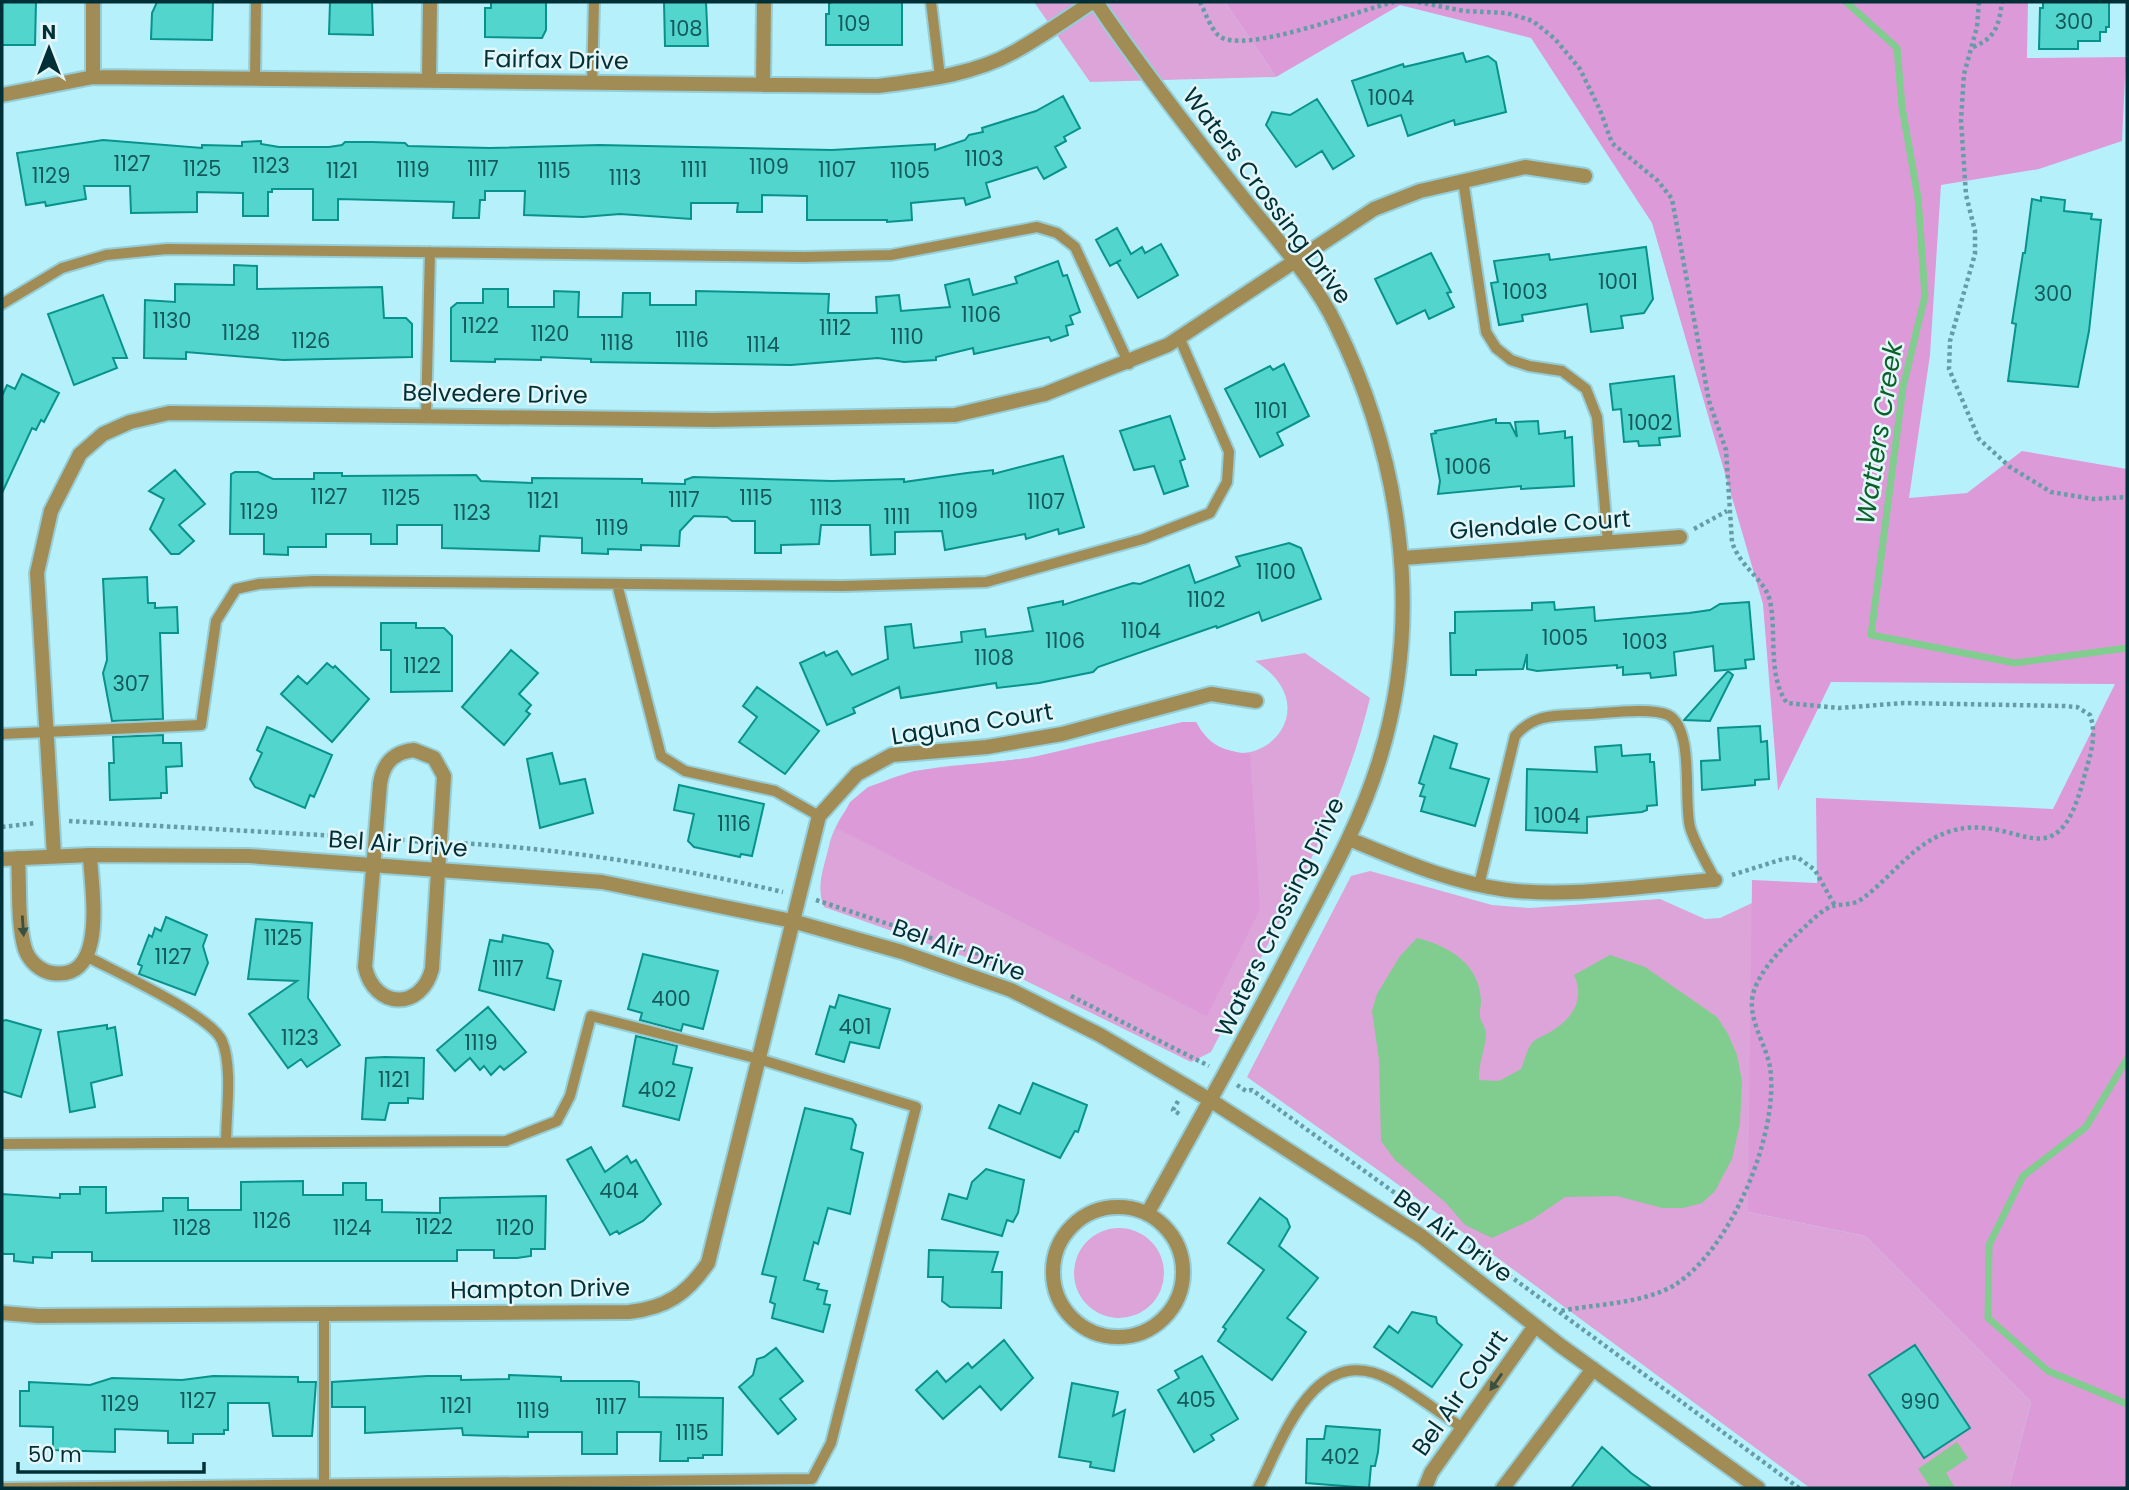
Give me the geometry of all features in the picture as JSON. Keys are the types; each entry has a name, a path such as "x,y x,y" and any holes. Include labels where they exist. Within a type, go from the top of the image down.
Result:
{"street":[{"path":"93,2 93,77"},
{"path":"429,81 430,2"},
{"path":"763,85 764,2"},
{"name":"Fairfax Drive","path":"2,95 93,77 878,86 940,77 1012,53 1094,2"},
{"name":"Waters Crossing Drive","path":"1094,2 1143,72 1293,260 1336,324 1377,430 1403,558 1405,625 1395,696 1380,757 1349,839 1147,1214"},
{"name":"Belvedere Drive","path":"54,856 37,573 51,512 80,454 103,434 130,422 169,413 713,420 956,415 1045,394 1129,364 1179,337 1374,209 1463,180 1525,167 1585,176"},
{"name":"Glendale Court","path":"1403,558 1680,537"},
{"name":"Laguna Court","path":"792,921 819,816 857,774 892,755 987,747 1062,734 1212,694 1256,701"},
{"path":"414,750 434,758 444,776 439,870 429,980 414,996 392,999 373,988 365,967 373,865 382,773 394,756 414,750"},
{"path":"1349,839 1432,873 1479,885 1551,892 1715,880"},
{"path":"19,858 24,937 30,959 48,972 60,974 81,965 88,957 93,935 90,855"},
{"name":"Bel Air Drive","path":"2,859 90,855 249,856 602,882 792,921 902,952 1012,990 1100,1035 1210,1100 1421,1236 1592,1369 1758,1488"},
{"name":"Hampton Drive","path":"2,1313 38,1316 629,1312 653,1309 676,1300 694,1284 708,1263 792,921"},
{"path":"1106,1208 1127,1208 1147,1214 1171,1236 1183,1266 1181,1288 1172,1308 1158,1324 1138,1334 1116,1337 1095,1333 1076,1322 1062,1305 1054,1286 1052,1265 1058,1245 1070,1228 1086,1215 1106,1208"},
{"name":"Bel Air Court","path":"1425,1488 1431,1473 1535,1326"},
{"path":"1503,1488 1592,1369"}],"lane":[{"path":"256,2 256,79"},
{"path":"592,83 594,2"},
{"path":"931,2 940,77"},
{"path":"1463,180 1481,314 1486,332 1496,348 1511,360 1562,371 1575,379 1594,402 1608,542"},
{"path":"2,304 62,268 106,255 167,249 804,257 891,255 1037,227 1057,233 1075,247 1129,364"},
{"path":"426,416 430,252"},
{"path":"2,734 201,725 216,621 236,589 259,584 314,581 843,586 986,582 1143,539 1210,513 1227,482 1229,452 1179,337"},
{"path":"617,584 661,756 685,771 775,790 819,816"},
{"path":"1479,885 1516,736 1527,722 1541,717 1609,713 1667,714 1676,722 1685,747 1690,827 1715,880"},
{"path":"88,957 199,1017 218,1031 226,1056 226,1142"},
{"path":"2,1144 506,1141 557,1121 570,1096 591,1016 759,1059 916,1107 831,1443 812,1479 2,1488"},
{"path":"324,1314 324,1484"},
{"path":"1258,1488 1303,1399 1317,1385 1334,1375 1353,1371 1382,1376 1463,1428"}],"path":[{"path":"1200,2 1218,36 1234,43 1258,40 1394,2"},
{"path":"1418,2 1464,11 1507,13 1533,21 1555,39 1580,69 1601,110 1612,143 1658,181 1672,199 1709,401 1726,450 1727,512 1737,556 1747,570 1761,582 1770,599 1778,681 1787,703 1839,708 1904,703 2077,707 2090,715 2094,727 2094,740 2075,813 2058,832 2051,837 2029,838 1990,828 1954,830 1933,837 1856,903 1835,906 1809,923 1777,955 1759,982 1752,1000 1770,1067 1770,1100 1763,1142 1728,1227 1701,1261 1673,1286 1645,1297 1560,1311"},
{"path":"1979,2 1973,47 1964,74 1961,120 1966,195 1975,231 1975,254 1950,341 1949,369 1979,439 2010,467 2051,492 2094,499 2127,497"},
{"path":"1973,47 1988,41 1995,32 2002,2"},
{"path":"1680,537 1727,512"},
{"path":"1715,880 1783,859 1797,858 1815,870 1835,906"},
{"path":"1246,1091 1252,1090 1406,1201"},
{"path":"1461,1240 1799,1488"}],"shaded area":[{"path":"1034,2 1225,2 1276,77 1090,82"},
{"path":"1225,2 2028,2 2027,58 2126,57 2122,141 2039,169 1941,185 1930,355 1909,498 1967,493 2022,451 2127,469 2127,1488 2009,1488 2031,1402 1865,1236 1748,1212 1752,880 1817,883 1816,798 2053,809 2115,684 1831,682 1778,791 1763,604 1652,223 1531,38 1400,5 1276,77"},
{"path":"1305,653 1370,698 1357,745 1322,835 1211,1052 1191,1062 1008,972 824,907 821,879 828,850 840,820 858,798 881,783 908,773 937,768 1046,755 1183,722 1196,722 1214,744 1234,753 1255,751 1272,741 1284,724 1287,704 1279,682 1255,661"},
{"path":"1183,722 1196,722 1206,737 1218,746 1250,754 1260,909 1207,1016 836,828 850,802 868,787 914,771 1029,758"},
{"path":"1370,871 1492,905 1529,908 1660,899 1705,919 1720,918 1752,903 1778,1085 1748,1212 1865,1236 2031,1402 2009,1488 1810,1488 1385,1175 1247,1077 1351,876"},
{"path":"1417,938 1451,952 1469,967 1475,977 1481,1001 1480,1017 1486,1032 1479,1080 1499,1081 1521,1069 1532,1043 1559,1026 1575,1007 1578,992 1574,975 1610,955 1645,967 1717,1017 1737,1055 1742,1081 1740,1123 1732,1159 1715,1191 1702,1203 1683,1208 1662,1208 1617,1196 1565,1197 1533,1219 1492,1238 1465,1225 1446,1203 1395,1160 1381,1141 1379,1060 1372,1011 1377,994 1400,956"},
{"path":"1119,1228 1136,1232 1151,1241 1160,1256 1164,1273 1160,1290 1151,1305 1136,1314 1119,1318 1102,1314 1087,1305 1078,1290 1074,1273 1078,1256 1087,1241 1102,1232"},
{"path":"1957,1442 1968,1458 1946,1473 1955,1488 1931,1488 1918,1469"}],"building":[{"path":"2,2 36,2 35,45 2,45"},
{"path":"157,2 213,2 212,40 151,39 152,13"},
{"path":"330,2 372,2 373,35 329,34"},
{"path":"491,2 546,2 546,30 542,38 485,37 485,8 491,8"},
{"path":"664,2 706,2 708,46 665,46"},
{"path":"902,2 902,45 826,45 826,14 829,14 829,3"},
{"path":"2043,2 2109,2 2109,27 2106,27 2106,32 2100,32 2100,41 2078,41 2078,49 2039,49 2040,8 2043,8"},
{"path":"1463,53 1466,62 1488,56 1496,62 1506,112 1455,125 1454,120 1408,136 1401,115 1368,126 1352,81 1403,64 1404,67"},
{"path":"1063,96 1080,128 1064,137 1066,141 1055,147 1066,167 1044,179 1037,167 986,183 990,197 966,205 964,198 911,203 912,220 887,222 807,220 807,196 762,195 762,212 737,212 738,203 691,203 691,219 620,214 583,217 524,215 525,191 485,191 485,200 480,200 479,218 453,218 454,202 338,199 338,220 313,220 313,189 272,189 272,192 268,192 268,216 243,216 243,193 197,192 197,212 131,213 130,186 84,186 86,199 46,206 45,202 26,205 17,153 103,140 202,148 202,145 242,146 242,142 261,141 261,144 279,147 329,147 345,142 372,142 405,143 408,146 490,148 599,145 832,150 935,144 935,150 965,140 969,135 983,132 982,128 1036,111"},
{"path":"1317,99 1354,156 1333,169 1322,151 1296,167 1266,125 1272,112 1290,115"},
{"path":"2041,197 2065,200 2064,211 2092,214 2091,219 2101,220 2089,331 2078,387 2008,381 2016,324 2012,323 2032,199 2041,201"},
{"path":"1117,228 1131,254 1142,247 1145,253 1161,244 1178,275 1138,298 1117,262 1110,266 1096,240"},
{"path":"1646,247 1653,299 1644,313 1621,316 1623,328 1591,332 1587,304 1522,315 1523,321 1499,325 1491,283 1498,282 1494,261 1549,254 1550,260"},
{"path":"1431,253 1451,292 1447,293 1454,307 1429,319 1425,310 1397,324 1375,279"},
{"path":"1058,261 1063,276 1067,275 1080,312 1070,316 1073,324 1066,326 1068,335 1051,341 1049,337 974,354 973,348 936,357 936,360 904,362 878,358 791,365 591,362 591,359 541,357 541,360 451,361 451,308 457,303 483,303 483,289 508,289 508,307 554,307 554,291 579,292 578,317 622,317 623,293 650,293 650,305 696,305 696,291 829,294 828,313 877,313 876,297 899,295 901,311 950,307 945,285 969,279 973,295 1017,283 1015,277"},
{"path":"234,265 257,266 257,289 382,287 384,318 406,318 412,324 412,357 283,360 186,352 186,359 144,358 145,300 175,302 175,284 234,285"},
{"path":"103,295 127,358 113,358 117,368 74,385 48,314"},
{"path":"1284,364 1309,416 1277,433 1283,445 1260,457 1225,389 1270,366 1273,370"},
{"path":"22,374 59,393 44,422 41,420 36,430 32,428 2,493 2,396 7,385 15,389"},
{"path":"1674,376 1680,436 1659,438 1660,445 1639,446 1638,441 1624,442 1621,409 1613,410 1610,384"},
{"path":"1170,416 1185,459 1180,461 1188,486 1164,494 1154,466 1134,470 1120,431"},
{"path":"1496,419 1496,423 1510,423 1517,437 1515,422 1538,421 1539,434 1565,431 1565,438 1572,437 1574,486 1521,489 1521,486 1438,494 1440,481 1431,434"},
{"path":"1063,456 1084,527 1059,534 1058,529 1026,539 1025,534 945,550 942,531 895,532 895,554 871,555 870,525 821,525 819,544 781,545 781,553 755,553 755,521 694,516 680,531 679,546 641,545 641,550 608,549 608,554 582,553 582,538 540,536 539,551 442,548 442,525 397,525 397,544 371,544 371,534 326,534 326,547 288,547 288,555 264,554 264,534 230,534 231,474 235,472 258,472 273,479 314,479 314,473 342,473 342,476 476,475 481,481 532,483 532,478 642,479 642,483 685,484 685,480 693,477 832,481 904,479 904,482 993,470 993,474"},
{"path":"175,470 205,504 179,525 194,541 179,554 171,554 150,529 164,499 149,491"},
{"path":"1289,543 1301,548 1321,599 1262,621 1259,612 1098,667 1093,672 1039,683 997,688 996,683 901,698 899,687 853,708 855,713 827,725 800,663 824,652 826,656 837,651 852,675 888,659 885,627 911,624 914,648 962,642 961,632 985,629 986,637 1033,631 1028,608 1063,601 1063,605 1133,583 1140,584 1189,565 1195,583 1240,566 1236,557"},
{"path":"147,577 148,603 155,603 155,608 177,607 178,633 160,633 163,719 112,721 103,673 107,660 103,579"},
{"path":"1554,602 1555,610 1594,607 1595,621 1689,613 1710,610 1720,604 1749,602 1754,659 1745,660 1746,668 1715,671 1713,646 1674,652 1676,675 1651,678 1650,673 1623,675 1623,667 1617,668 1617,665 1537,671 1527,669 1527,654 1523,669 1476,670 1476,675 1451,675 1450,633 1455,633 1455,612 1532,610 1532,603"},
{"path":"381,623 416,623 416,628 444,628 452,636 452,691 391,692 391,650 381,650"},
{"path":"511,650 538,673 519,694 531,705 526,711 530,714 504,745 462,707"},
{"path":"327,663 333,668 335,666 369,699 332,742 281,694 298,676 307,684"},
{"path":"1728,671 1733,675 1710,721 1684,720"},
{"path":"757,687 819,731 785,774 739,742 757,717 743,706"},
{"path":"1760,726 1761,742 1767,741 1769,779 1755,780 1755,785 1702,790 1701,761 1720,760 1718,728"},
{"path":"267,727 332,755 314,797 310,795 305,808 255,787 250,779 262,753 257,750"},
{"path":"163,735 163,743 181,743 182,766 166,767 167,793 161,793 161,798 110,800 109,763 114,763 113,737"},
{"path":"1434,736 1457,744 1450,768 1489,779 1475,826 1421,811 1425,797 1420,796 1424,785 1419,783"},
{"path":"1621,745 1622,756 1650,754 1650,762 1654,762 1657,805 1647,806 1647,810 1642,812 1587,817 1587,833 1526,830 1527,769 1597,772 1595,747"},
{"path":"552,753 560,784 585,779 593,813 540,828 527,759"},
{"path":"679,785 764,804 752,856 741,854 740,857 694,847 688,841 694,814 674,810"},
{"path":"166,917 207,935 203,946 208,963 195,995 139,974 142,966 138,964 149,935 152,937 155,928 161,931"},
{"path":"256,919 312,923 308,998 340,1045 307,1067 301,1059 288,1068 249,1014 297,981 248,979"},
{"path":"503,935 548,944 553,951 547,978 561,981 554,1010 479,990 490,940 502,942"},
{"path":"643,954 718,971 703,1029 683,1024 681,1031 640,1020 642,1013 628,1009"},
{"path":"839,995 890,1009 879,1048 850,1042 844,1062 816,1054 830,1006 835,1008"},
{"path":"488,1007 526,1052 504,1070 500,1066 491,1075 484,1066 480,1070 470,1058 455,1071 437,1050"},
{"path":"2,1021 41,1030 21,1097 2,1091"},
{"path":"107,1025 107,1029 115,1027 122,1075 91,1083 95,1107 70,1112 58,1032"},
{"path":"636,1036 677,1046 673,1064 692,1068 679,1120 623,1106"},
{"path":"366,1058 424,1058 423,1099 408,1098 408,1103 389,1103 385,1120 362,1119"},
{"path":"1033,1083 1087,1105 1078,1132 1075,1131 1060,1158 989,1128 999,1105 1020,1114"},
{"path":"805,1108 852,1119 856,1125 851,1149 863,1153 850,1214 828,1208 818,1244 814,1242 804,1280 819,1284 817,1289 827,1291 824,1304 830,1305 823,1332 772,1318 775,1304 770,1302 776,1277 762,1274"},
{"path":"591,1147 605,1172 627,1156 631,1163 636,1160 661,1204 643,1221 619,1234 617,1231 610,1235 567,1160"},
{"path":"986,1169 1024,1180 1018,1213 1013,1222 1007,1220 1002,1236 942,1219 949,1194 967,1199 972,1182"},
{"path":"303,1181 303,1195 343,1195 343,1183 366,1183 366,1200 382,1200 382,1212 440,1213 440,1198 546,1196 545,1249 531,1249 531,1256 517,1258 494,1258 494,1250 457,1250 457,1261 92,1261 92,1252 52,1252 52,1258 33,1257 33,1263 14,1261 14,1254 2,1254 2,1194 60,1198 60,1194 80,1194 80,1187 106,1187 106,1213 163,1211 163,1198 188,1198 188,1210 241,1210 241,1182"},
{"path":"1260,1198 1287,1219 1290,1227 1279,1246 1318,1278 1287,1318 1306,1332 1272,1380 1218,1341 1226,1329 1223,1327 1264,1270 1228,1243"},
{"path":"929,1250 998,1252 992,1272 1002,1272 1001,1308 950,1307 942,1301 943,1277 928,1277"},
{"path":"1412,1312 1436,1317 1437,1323 1462,1345 1432,1387 1374,1347 1389,1326 1398,1333"},
{"path":"1004,1340 1033,1378 1001,1410 980,1386 943,1419 916,1390 937,1371 946,1382 968,1363 972,1368"},
{"path":"1915,1345 1970,1428 1924,1458 1869,1375"},
{"path":"776,1348 803,1381 780,1399 796,1419 778,1434 739,1387 753,1375 757,1359"},
{"path":"1202,1356 1238,1419 1211,1435 1214,1440 1194,1452 1158,1390 1179,1378 1175,1371"},
{"path":"509,1375 561,1377 561,1381 639,1382 639,1397 723,1398 722,1455 703,1455 703,1458 688,1458 688,1461 660,1461 661,1432 617,1432 617,1454 582,1454 582,1432 528,1432 528,1437 463,1435 462,1428 365,1433 365,1407 332,1407 332,1382 427,1376 461,1376 461,1380 509,1379"},
{"path":"213,1376 298,1377 298,1382 316,1382 312,1436 273,1436 269,1403 228,1403 228,1430 224,1430 224,1434 193,1434 193,1443 168,1443 168,1431 115,1429 115,1452 53,1450 53,1427 20,1426 20,1391 29,1391 29,1382 90,1385 112,1378 182,1380"},
{"path":"1072,1383 1118,1392 1113,1416 1125,1410 1114,1471 1090,1467 1091,1462 1059,1457"},
{"path":"1326,1426 1380,1430 1375,1466 1371,1466 1369,1488 1306,1483 1307,1439 1324,1439"},
{"path":"1602,1447 1631,1473 1652,1488 1571,1488"}],"waterway":[{"name":"Watters Creek","path":"1846,2 1897,48 1902,107 1918,198 1925,296 1903,387 1871,635 2015,663 2127,648"},
{"name":"Watters Creek","path":"2127,1059 2086,1127 2023,1176 1989,1245 1988,1318 2048,1371 2127,1404"}]}
